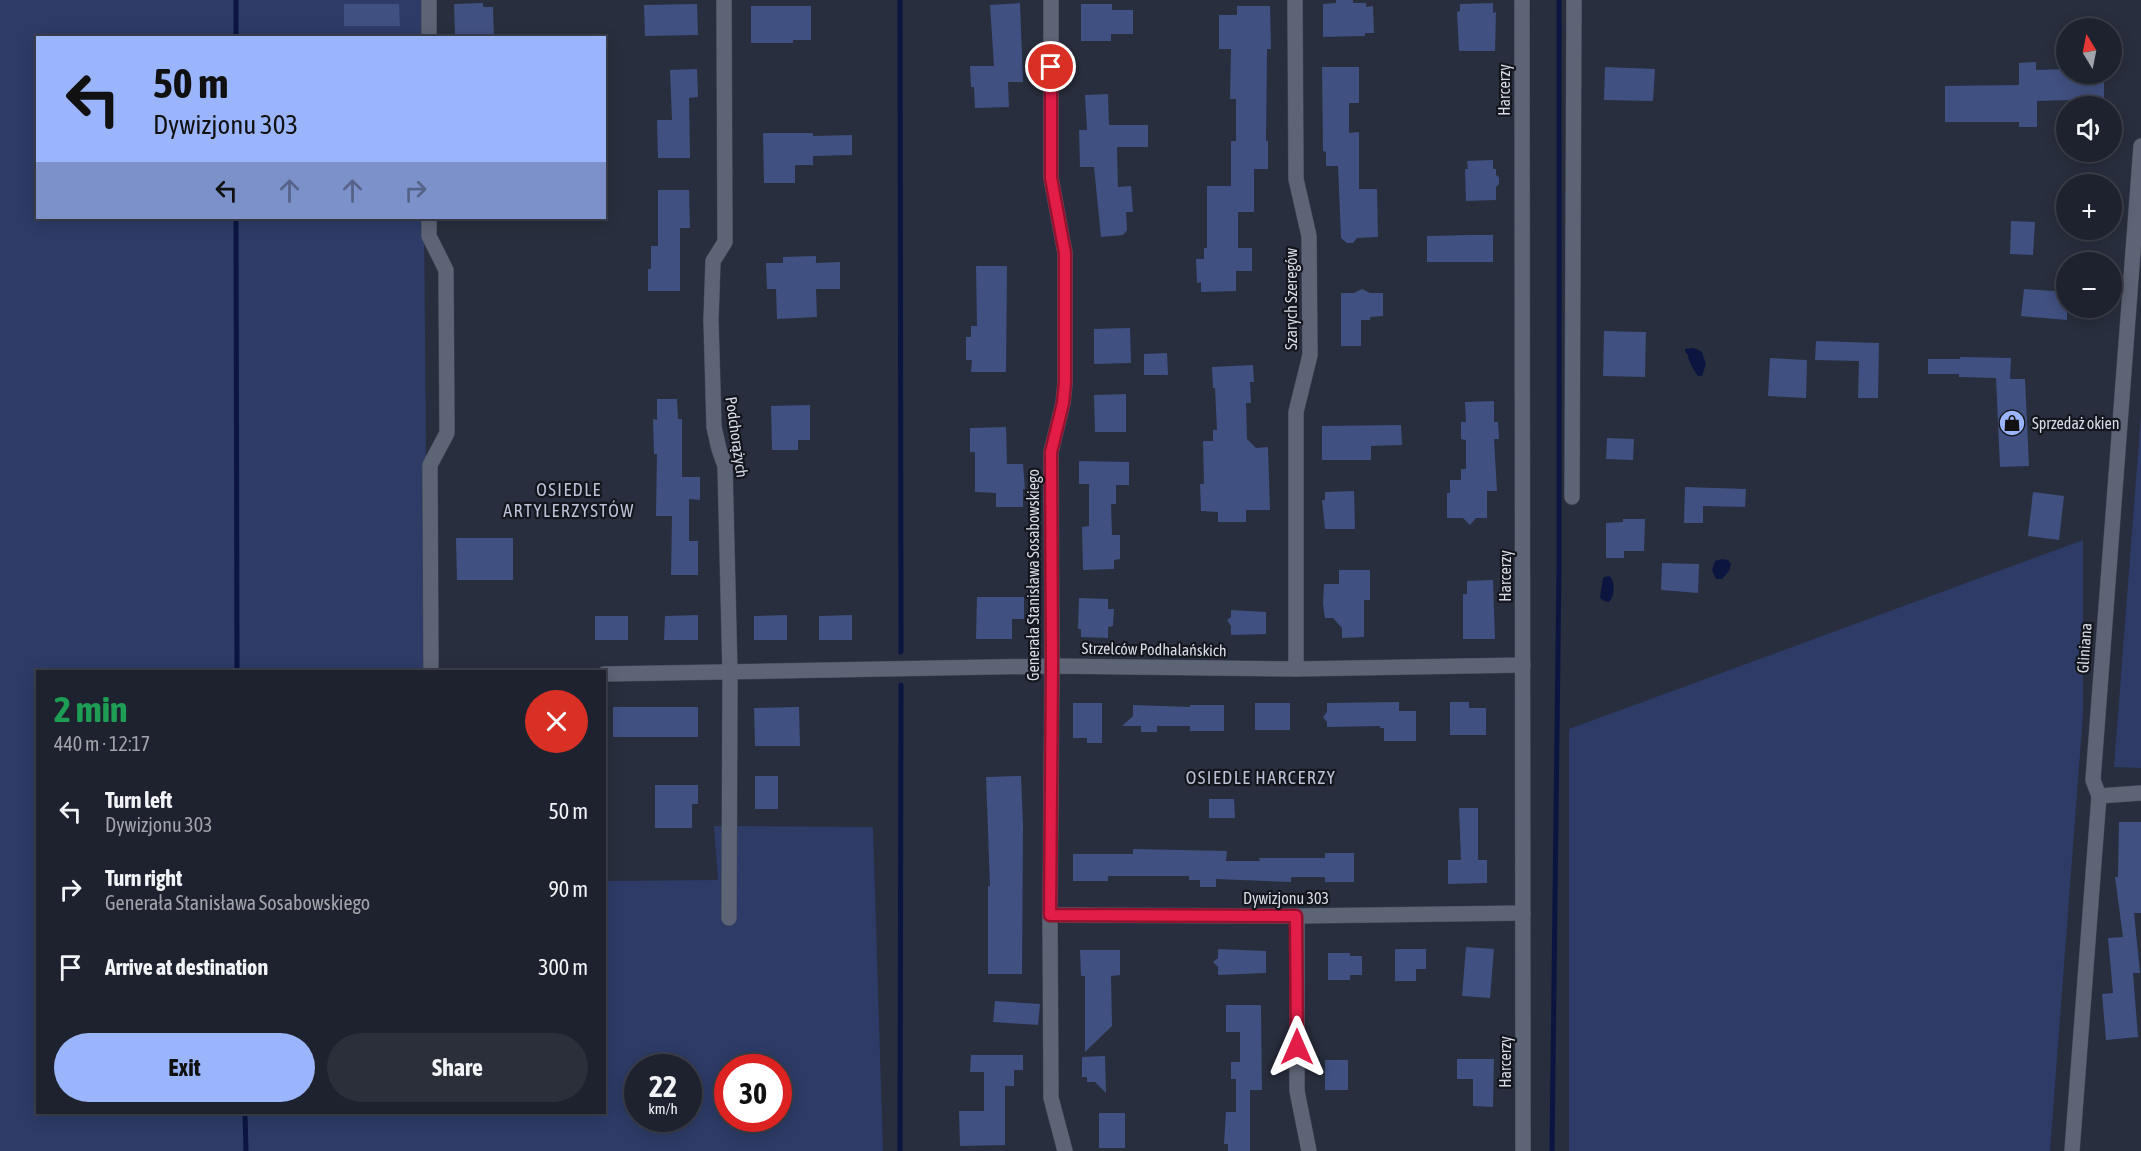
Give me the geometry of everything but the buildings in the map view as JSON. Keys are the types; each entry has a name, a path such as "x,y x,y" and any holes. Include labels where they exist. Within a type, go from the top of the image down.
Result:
{"street":[{"path":"429,0 429,36"},
{"name":"Podchorążych","path":"724,0 724,242 713,261 711,349 714,427 725,466 730,673 729,918"},
{"name":"Generała Stanisława Sosabowskiego","path":"1051,0 1051,178 1065,253 1065,383 1063,403 1051,452 1051,1098 1065,1151"},
{"name":"Szarych Szeregów","path":"1295,0 1296,179 1309,236 1310,355 1296,412 1296,669"},
{"name":"Harcerzy","path":"1522,0 1523,1151"},
{"path":"1572,497 1574,0"},
{"name":"Gliniana","path":"2072,1151 2099,796 2092,780 2141,146"},
{"path":"429,219 429,236 446,270 447,421 447,433 430,465 431,670"},
{"name":"Strzelców Podhalańskich","path":"606,674 730,673 886,667 1052,666 1296,669 1523,665"},
{"path":"2099,796 2141,794"},
{"name":"Dywizjonu 303","path":"1050,915 1296,916 1523,913"},
{"path":"1296,916 1297,1091 1309,1151"}],"shaded area":[{"path":"0,0 423,0 423,36 36,36 36,219 424,219 428,670 36,670 36,1114 606,1114 606,881 718,880 714,826 873,827 883,1151 0,1151"},
{"path":"1694,348 1702,352 1706,364 1702,376 1698,376 1685,352 1685,349"},
{"path":"2141,414 2141,768 2114,767"},
{"path":"2083,540 2083,714 2050,1151 1569,1151 1569,729"},
{"path":"1728,560 1731,564 1729,571 1722,579 1716,579 1712,570 1715,561"},
{"path":"1611,577 1614,587 1609,602 1600,598 1603,578"}],"waterway":[{"path":"236,0 236,36"},
{"path":"900,0 901,652"},
{"path":"1552,1151 1559,568 1559,0"},
{"path":"236,219 237,670"},
{"path":"900,1151 901,685"},
{"path":"245,1114 246,1151"}],"place":[{"name":"Sprzedaż okien","path":"2012,423"}],"district":[{"name":"OSIEDLE ARTYLERZYSTÓW","path":"569,499"},
{"name":"OSIEDLE HARCERZY","path":"1261,777"}],"route":[{"path":"1051,67 1051,178 1065,253 1065,383 1063,403 1051,452 1050,915 1296,916 1297,1047"}]}
